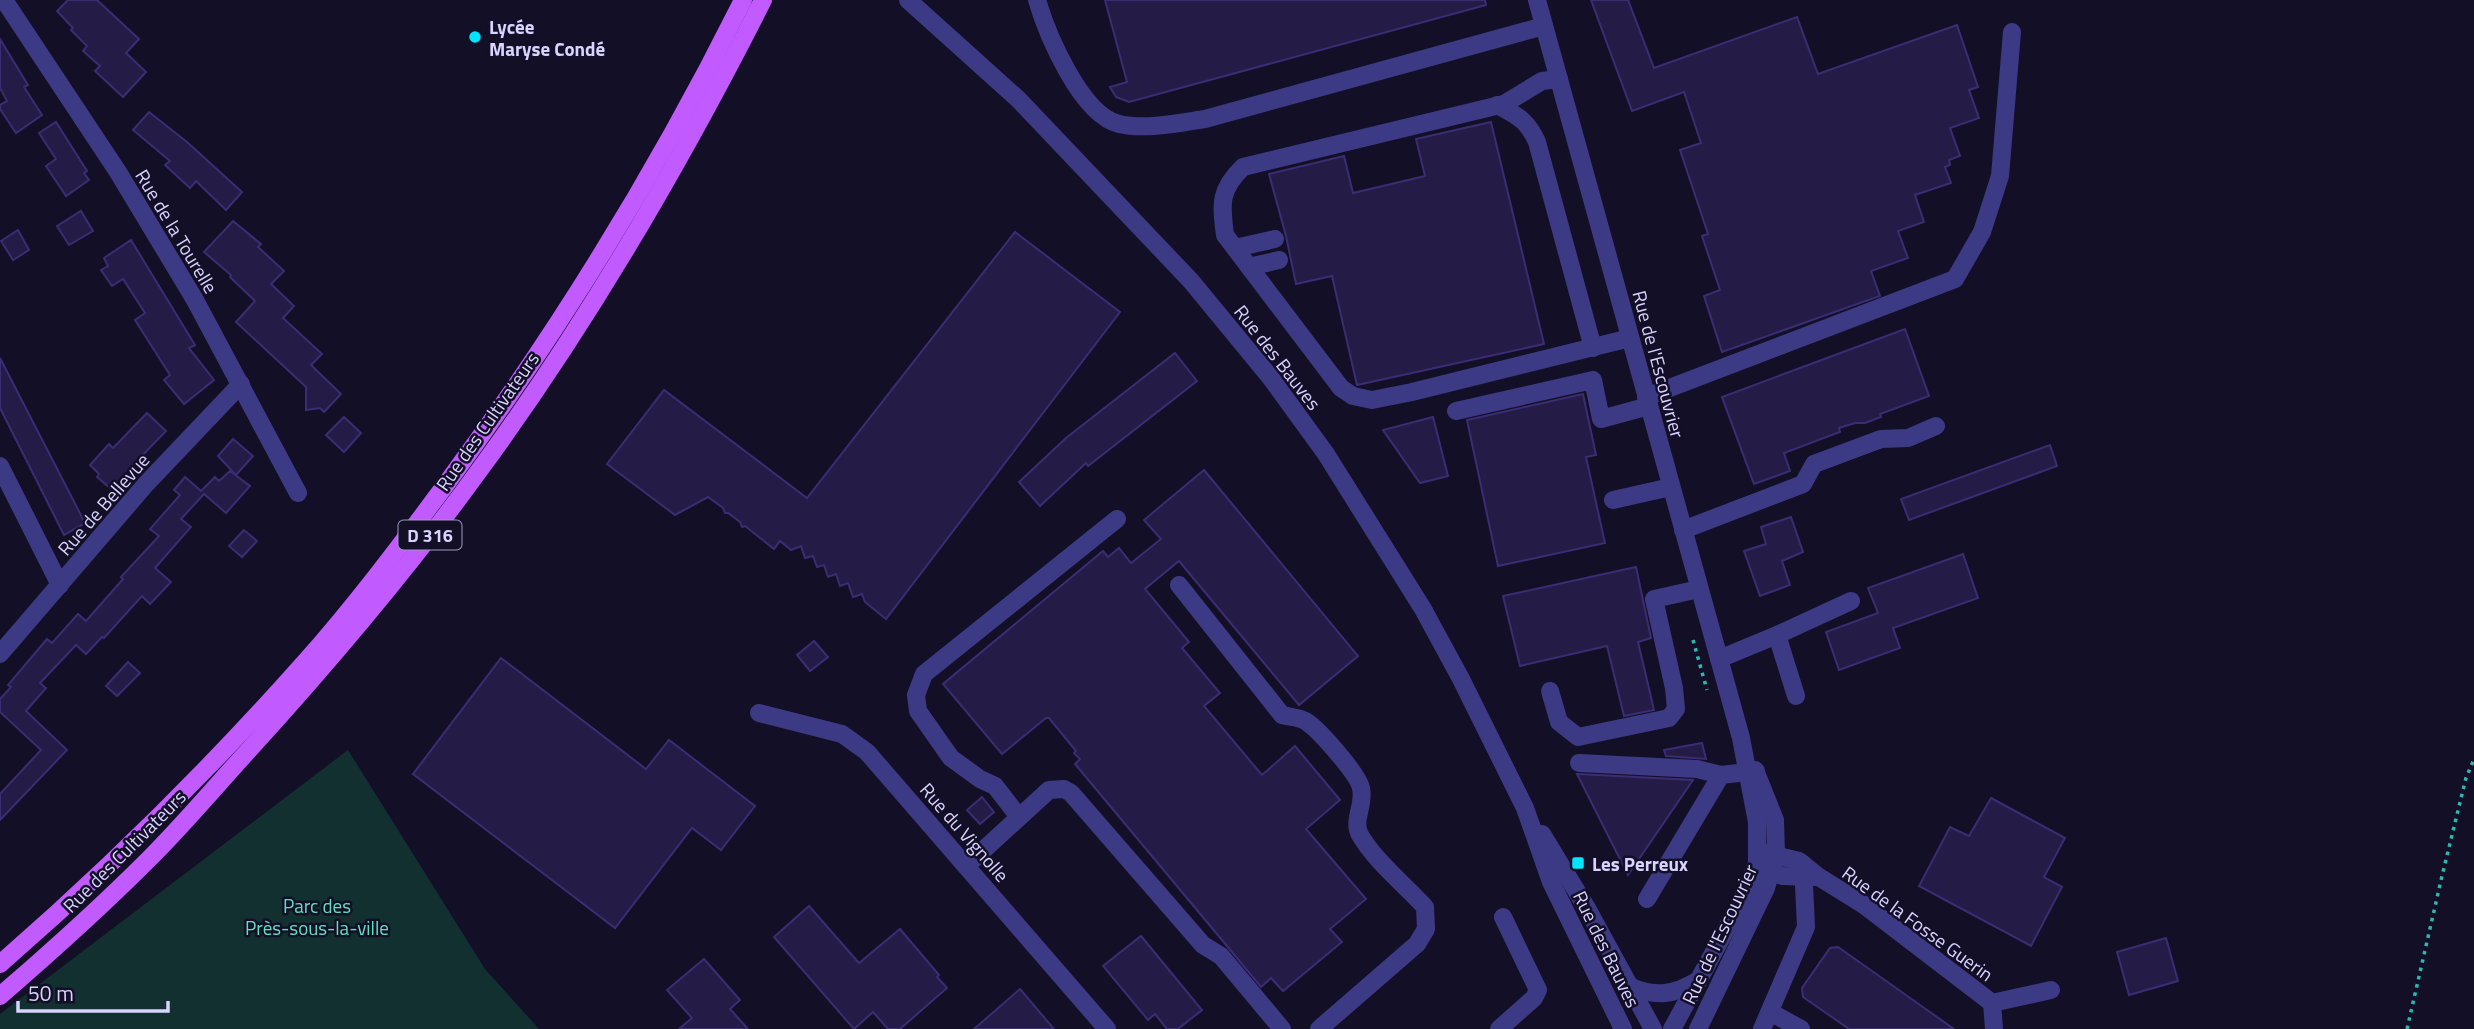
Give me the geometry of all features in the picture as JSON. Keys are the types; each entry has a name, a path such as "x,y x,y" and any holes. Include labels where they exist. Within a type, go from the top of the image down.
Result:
{"main road":[{"name":"Rue des Cultivateurs","path":"0,964 110,864 232,740 308,659 417,523 491,423 562,319 678,125 743,0"},
{"name":"Rue des Cultivateurs","path":"0,996 107,900 188,818 380,599 431,534 521,412 609,277 684,151 764,0"}],"street":[{"name":"Rue de la Tourelle","path":"4,0 118,172 195,300 298,493"},
{"name":"Rue des Bauves","path":"908,0 1017,99 1191,281 1270,377 1326,454 1423,609 1525,808 1566,872 1653,1029"},
{"path":"1037,0 1044,25 1067,73 1098,112 1117,124 1160,125 1205,119 1544,26"},
{"name":"Rue de l'Escouvrier","path":"1537,0 1699,589 1752,771 1757,822 1765,862 1698,1029"},
{"path":"1456,411 1592,380 1601,419 1955,279 1982,232 2000,176 2012,32"},
{"path":"1559,79 1542,81 1504,104 1243,167 1228,181 1221,205 1226,234 1341,388 1353,396 1372,400 1412,392 1630,338"},
{"path":"1497,105 1530,125 1537,142 1593,348"},
{"path":"1235,248 1275,239"},
{"path":"1250,267 1279,260"},
{"name":"Rue de Bellevue","path":"0,654 146,484 241,384"},
{"path":"1683,530 1803,484 1814,464 1881,439 1908,438 1936,426"},
{"path":"0,466 60,585"},
{"path":"1613,500 1671,486"},
{"path":"1019,817 995,786 980,779 951,758 918,711 916,695 920,681 924,674 1117,519"},
{"path":"1179,585 1282,715 1306,720 1352,769 1361,787 1362,802 1356,826 1360,836 1425,907 1426,929 1417,944 1319,1029"},
{"path":"1550,691 1559,722 1578,737 1670,718 1676,709 1674,688 1654,599 1699,589"},
{"path":"1719,659 1851,601"},
{"path":"1777,635 1796,696"},
{"name":"Rue du Vignolle","path":"759,713 842,734 867,752 1107,1029"},
{"path":"1579,763 1697,769 1721,775 1752,771"},
{"path":"1647,899 1721,775"},
{"path":"966,866 1049,790 1065,789 1203,945 1221,956 1282,1029"},
{"name":"Rue des Bauves","path":"1525,808 1551,882 1623,1029"},
{"name":"Rue de l'Escouvrier","path":"1672,1029 1765,862"},
{"name":"Rue de la Fosse Guerin","path":"1765,862 1809,873 1864,905 1992,1003 1994,1029"},
{"path":"1762,1029 1807,927 1809,873"},
{"path":"1499,1029 1534,998 1538,990 1503,917"},
{"path":"1631,986 1643,992 1663,995 1698,981"},
{"path":"1684,1029 1695,1008 1698,981"},
{"name":"Rue de la Fosse Guerin","path":"1992,1003 2051,990"},
{"path":"1770,1012 1801,1029"}],"path":[{"path":"2407,1029 2466,778 2474,759"}],"green space":[{"name":"Parc des Près-sous-la-ville","path":"348,750 485,969 539,1029 0,1029 0,1014"}],"building":[{"path":"68,0 97,0 139,39 126,53 146,72 123,97 95,71 100,66 83,51 87,46 57,11"},
{"path":"1105,0 1485,0 1486,5 1129,102 1116,97 1110,87 1127,82"},
{"path":"1591,0 1628,0 1654,68 1797,17 1818,74 1957,25 1978,87 1969,90 1979,118 1950,128 1960,156 1949,160 1950,165 1945,167 1951,183 1915,195 1924,222 1898,231 1908,258 1871,271 1880,296 1722,352 1704,296 1720,290 1702,236 1708,234 1680,150 1701,143 1684,92 1632,111"},
{"path":"0,39 28,85 24,87 42,115 16,133 0,109 0,105 7,101 0,88"},
{"path":"149,112 242,192 226,210 196,181 190,188 165,165 170,161 133,130"},
{"path":"56,122 87,171 84,173 89,180 66,196 46,166 56,159 39,133"},
{"path":"1491,122 1544,344 1357,385 1332,276 1296,284 1269,174 1344,156 1353,193 1425,176 1416,139"},
{"path":"81,211 93,231 69,245 57,226"},
{"path":"233,221 261,244 258,247 284,271 271,284 294,306 283,318 322,354 311,365 341,394 324,412 320,408 306,410 306,387 236,322 255,301 231,275 204,252"},
{"path":"18,230 29,250 13,260 1,241"},
{"path":"1015,232 1120,312 886,619 865,602 862,594 853,597 848,583 840,586 836,574 828,577 824,565 817,567 813,556 805,558 801,546 791,550 780,541 774,549 745,526 742,527 740,522 725,513 723,508 708,497 675,515 607,464 664,390 807,498"},
{"path":"131,240 195,345 189,348 214,380 184,404 164,380 170,375 135,320 145,313 123,279 112,286 101,270 108,266 104,258"},
{"path":"1905,329 1929,396 1880,414 1881,417 1865,423 1839,428 1840,432 1784,453 1790,471 1754,484 1722,397"},
{"path":"1175,353 1197,381 1088,466 1086,463 1040,506 1019,482 1066,438"},
{"path":"0,358 85,523 64,535 0,408"},
{"path":"1583,394 1596,455 1586,457 1605,543 1498,566 1467,420"},
{"path":"147,413 166,431 132,466 134,467 126,477 128,479 116,493 97,477 99,474 90,465 109,444 113,448"},
{"path":"344,417 361,433 344,452 326,435"},
{"path":"1433,417 1448,476 1420,483 1383,430"},
{"path":"233,439 253,456 236,475 218,456"},
{"path":"2050,445 2057,466 1909,520 1901,499"},
{"path":"1204,470 1358,656 1299,705 1179,561 1145,589 1189,642 1182,648 1220,693 1204,706 1262,775 1295,746 1340,800 1306,829 1366,899 1330,929 1342,942 1283,991 1271,978 1261,987 1075,764 1080,759 1074,753 1076,751 1049,718 1002,754 943,684 1103,551 1108,557 1119,548 1131,563 1161,539 1144,520"},
{"path":"230,471 250,486 226,513 204,494 181,519 191,527 155,568 171,582 150,604 142,596 86,654 76,645 40,683 46,688 26,711 67,750 0,820 0,794 41,750 0,712 0,699 11,687 8,685 47,639 52,643 78,614 86,621 123,579 121,577 159,536 150,529 180,495 174,490 185,477 201,491 215,477 219,481"},
{"path":"1791,517 1803,552 1782,561 1790,585 1760,596 1744,551 1766,544 1761,527"},
{"path":"244,530 257,541 242,557 229,546"},
{"path":"1963,554 1978,598 1893,628 1900,648 1839,670 1826,632 1878,613 1868,588"},
{"path":"1636,567 1651,638 1638,642 1654,710 1624,716 1607,646 1520,666 1503,596"},
{"path":"814,641 828,657 810,671 797,655"},
{"path":"501,658 646,769 669,740 755,806 721,850 692,828 615,928 413,774"},
{"path":"128,662 140,673 117,696 106,686"},
{"path":"1702,743 1706,759 1666,756 1664,750"},
{"path":"1578,774 1693,780 1628,875"},
{"path":"982,797 994,812 980,824 967,810"},
{"path":"1991,798 2065,838 2044,877 2062,887 2031,946 1919,886 1950,827 1969,836"},
{"path":"809,906 859,963 900,929 947,988 900,1029 888,1029 873,1012 854,1029 774,937"},
{"path":"1141,936 1202,1010 1178,1029 1167,1029 1155,1014 1148,1020 1103,966"},
{"path":"2166,938 2178,981 2129,995 2117,952"},
{"path":"1838,947 1954,1029 1849,1029 1803,997 1802,988 1830,948"},
{"path":"704,959 740,1000 730,1009 748,1029 679,1029 692,1018 667,990"},
{"path":"1020,989 1054,1029 974,1029"}],"place":[{"name":"Lycée Maryse Condé","path":"475,37"},
{"name":"Les Perreux","path":"1578,863"}]}
